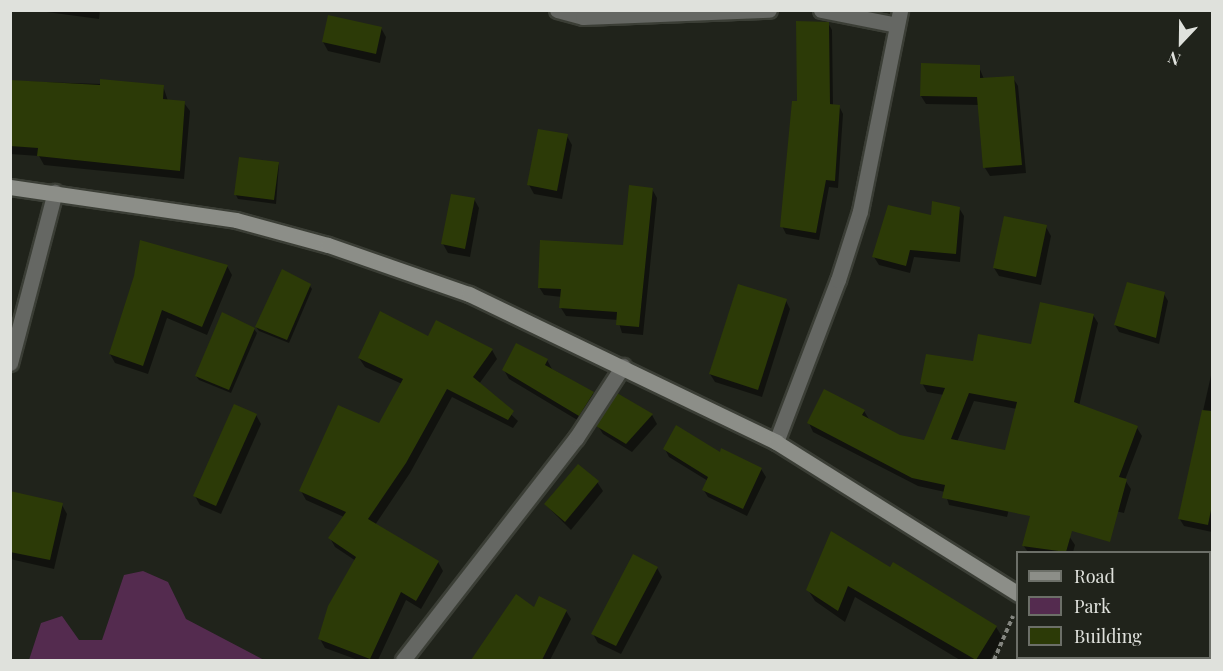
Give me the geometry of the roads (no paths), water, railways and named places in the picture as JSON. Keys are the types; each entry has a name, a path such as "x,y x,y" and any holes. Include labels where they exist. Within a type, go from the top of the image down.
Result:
{"street":[{"path":"557,10 583,17 769,10"},
{"path":"776,442 838,280 860,211 898,17 821,10"},
{"path":"10,187 236,220 328,245 469,294 623,366 776,442 1016,593"},
{"path":"10,363 55,192"},
{"path":"403,660 576,438 623,366"}]}
